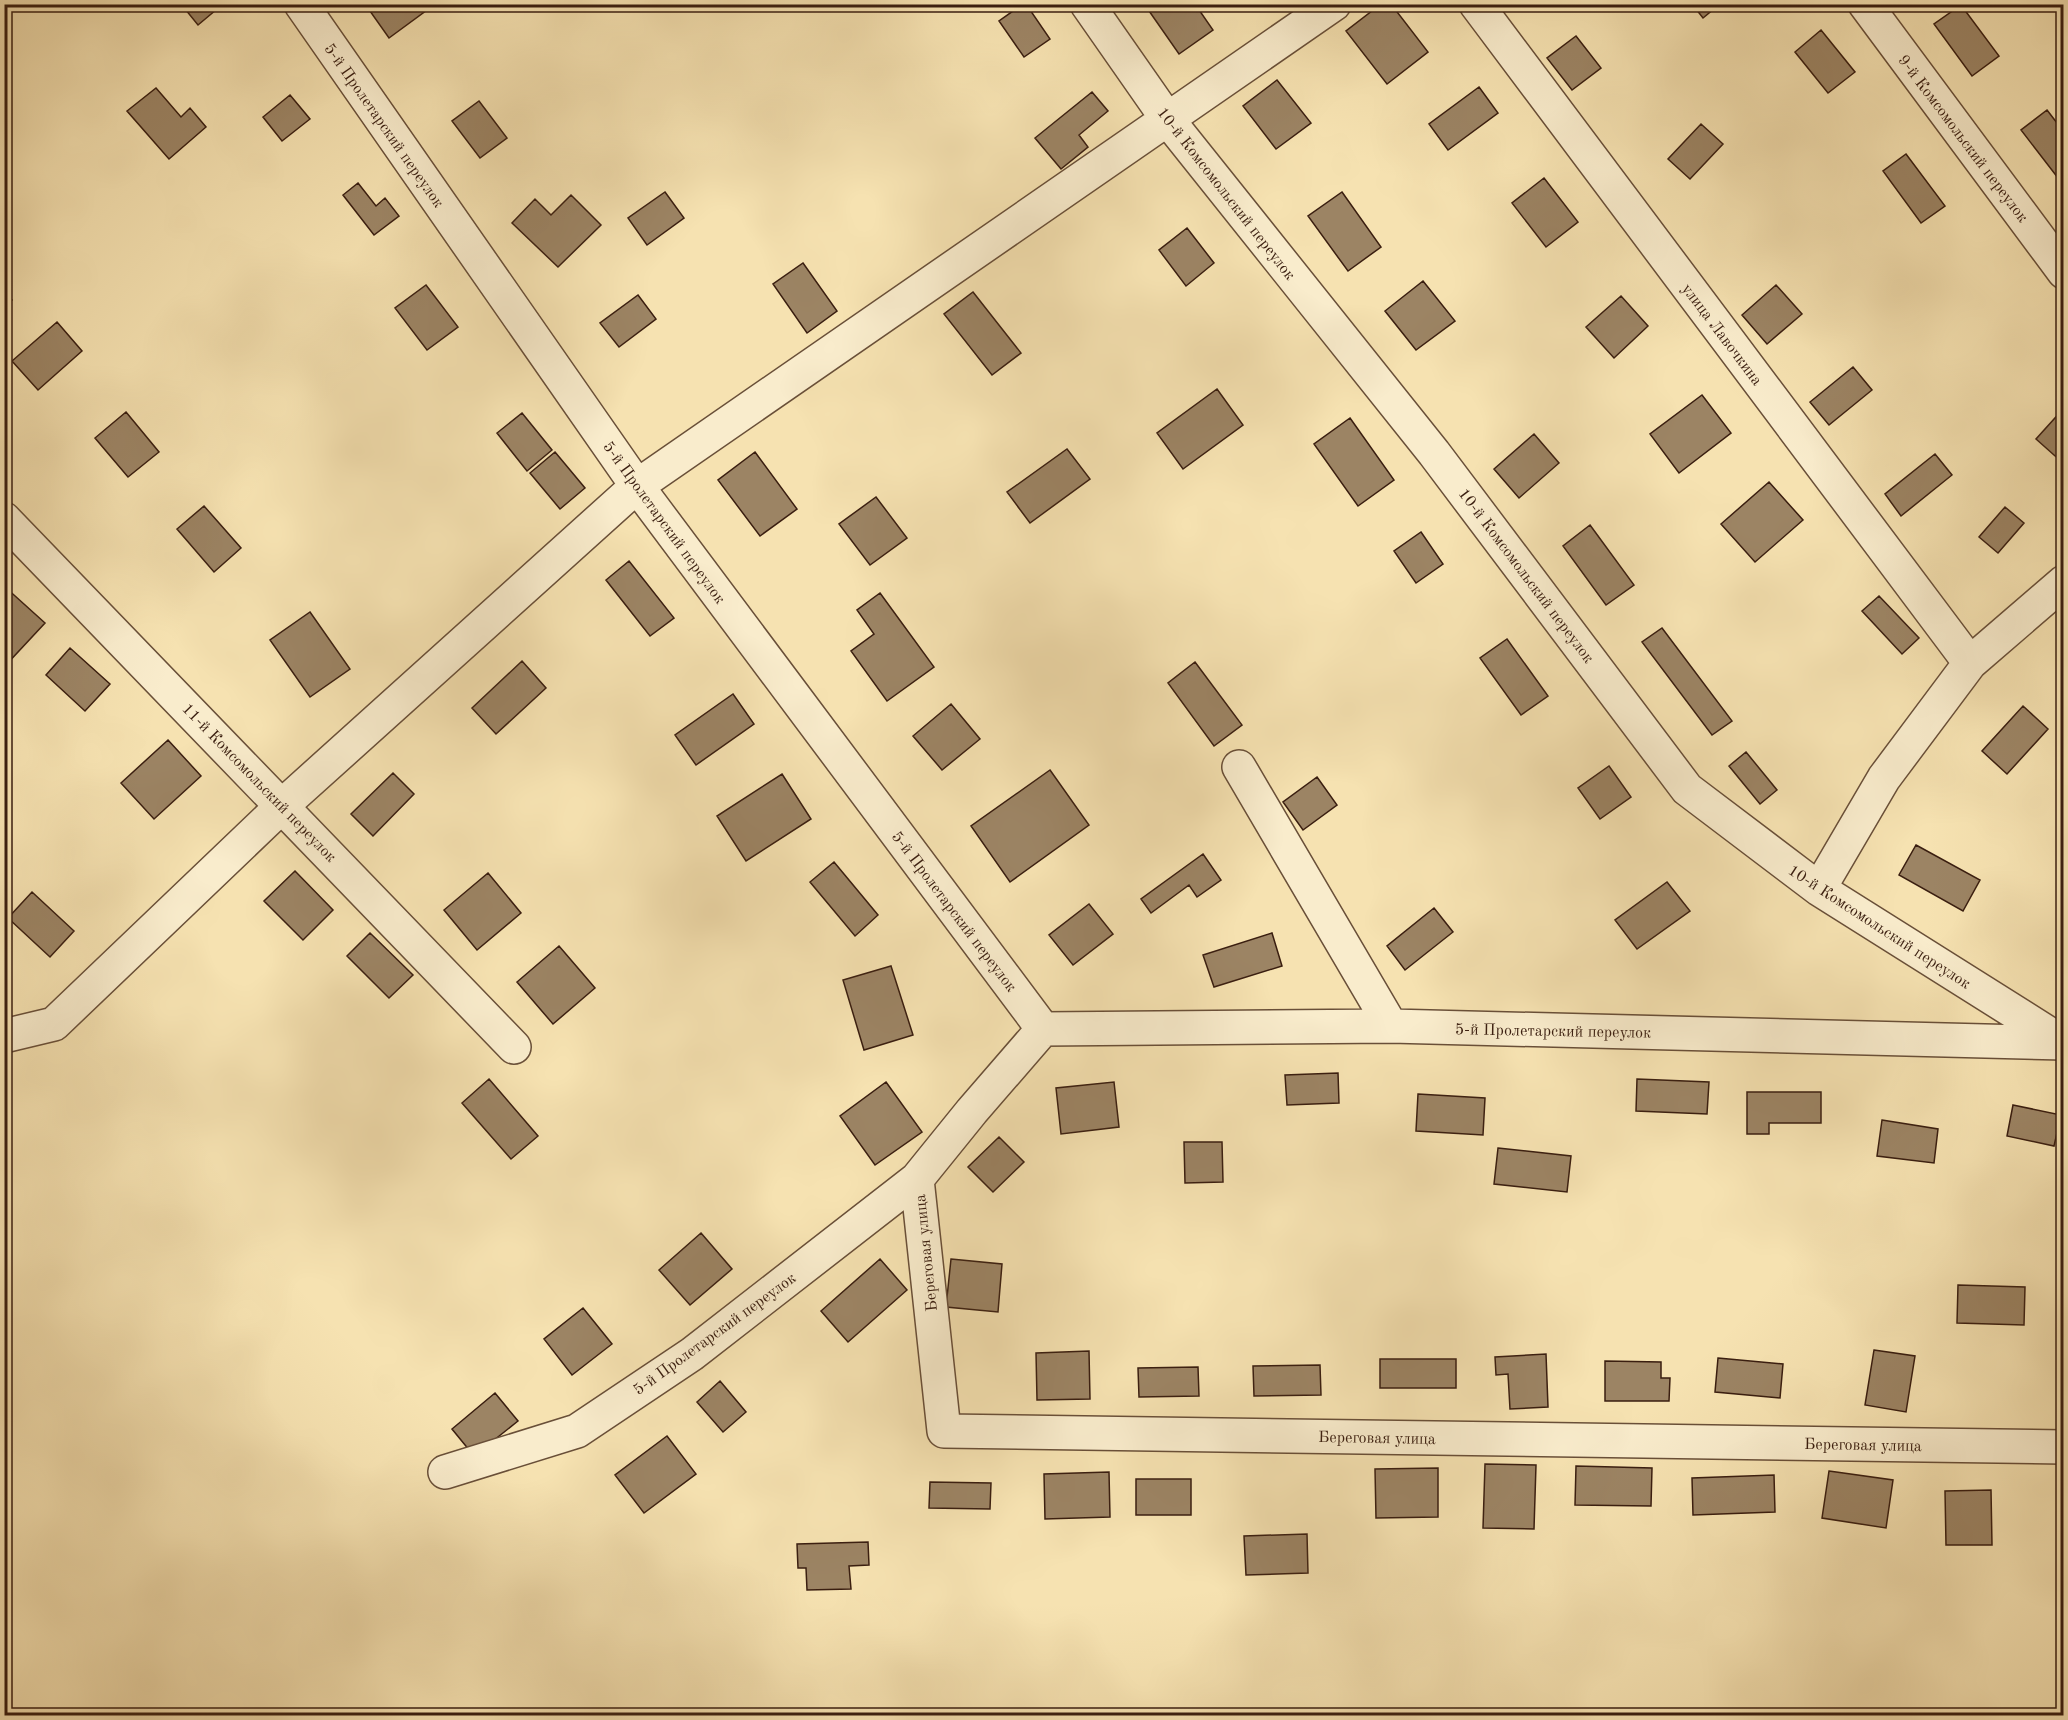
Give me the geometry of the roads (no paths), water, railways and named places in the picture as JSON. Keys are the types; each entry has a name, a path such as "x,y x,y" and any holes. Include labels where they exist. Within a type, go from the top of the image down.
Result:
{"street":[{"name":"5-й Пролетарский переулок","path":"301,4 637,486 1043,1029"},
{"name":"10-й Комсомольский переулок","path":"1087,4 1168,120 1434,453 1687,789 1819,890 2063,1043"},
{"path":"4,1036 54,1024 283,805 637,486 1335,4"},
{"name":"улица Лавочкина","path":"1476,4 1970,663"},
{"name":"9-й Комсомольский переулок","path":"1865,4 2064,272"},
{"name":"11-й Комсомольский переулок","path":"4,519 283,805 514,1047"},
{"path":"1819,890 1884,778 1970,663 2064,582"},
{"path":"1239,767 1391,1026"},
{"name":"5-й Пролетарский переулок","path":"445,1472 577,1431 692,1354 917,1179 1043,1029 1391,1026 2063,1043"},
{"name":"Береговая улица","path":"917,1179 944,1431 2064,1447"}]}
